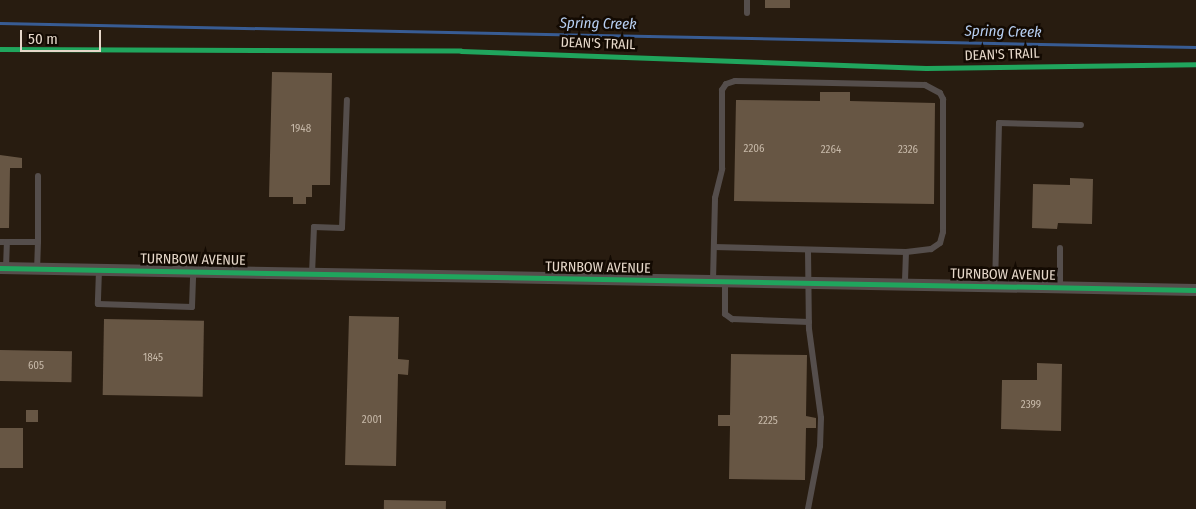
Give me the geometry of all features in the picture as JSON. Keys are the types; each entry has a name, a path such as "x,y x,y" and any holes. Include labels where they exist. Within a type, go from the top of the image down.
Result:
{"street":[{"name":"TURNBOW AVENUE","path":"3,268 1196,290"}],"lane":[{"path":"746,13 747,0"},
{"path":"714,247 906,252 930,249 940,243 943,232 943,100 940,93 925,85 735,81 726,84 722,90 722,169 715,198 714,247 725,314 732,319 809,322"},
{"path":"312,274 314,227 342,228 347,100"},
{"path":"995,286 999,123 1081,125"},
{"path":"37,269 38,176"},
{"path":"3,268 4,242 38,242"},
{"path":"1060,248 1060,288"},
{"path":"808,250 809,322 821,418 820,446 808,509"},
{"path":"905,285 906,252"},
{"path":"99,270 98,304 192,307 194,272"}],"building":[{"path":"765,0 790,0 790,8 765,8"},
{"path":"272,72 332,73 330,185 312,185 312,197 306,197 306,204 293,204 293,197 269,197"},
{"path":"820,92 850,92 850,101 935,103 934,204 734,201 736,100 820,101"},
{"path":"0,155 22,158 22,168 10,168 9,228 0,228"},
{"path":"1070,178 1093,179 1092,224 1058,223 1057,229 1032,228 1033,184 1070,185"},
{"path":"349,316 399,317 398,359 409,360 408,375 398,374 396,466 345,465"},
{"path":"104,319 204,321 203,397 103,395"},
{"path":"0,350 72,351 71,382 0,381"},
{"path":"731,354 807,355 806,416 816,418 816,428 806,428 805,480 729,479 730,426 718,426 718,415 730,415"},
{"path":"1037,363 1062,364 1061,431 1001,429 1002,380 1037,380"},
{"path":"26,410 38,410 38,422 26,422"},
{"path":"0,428 23,428 23,468 0,468"},
{"path":"384,500 446,501 446,509 384,509"}],"waterway":[{"name":"Spring Creek","path":"0,23 1196,47"}],"cycle path":[{"name":"DEAN'S TRAIL","path":"0,49 461,51 926,68 1196,64"},
{"path":"0,268 1196,290"}]}
